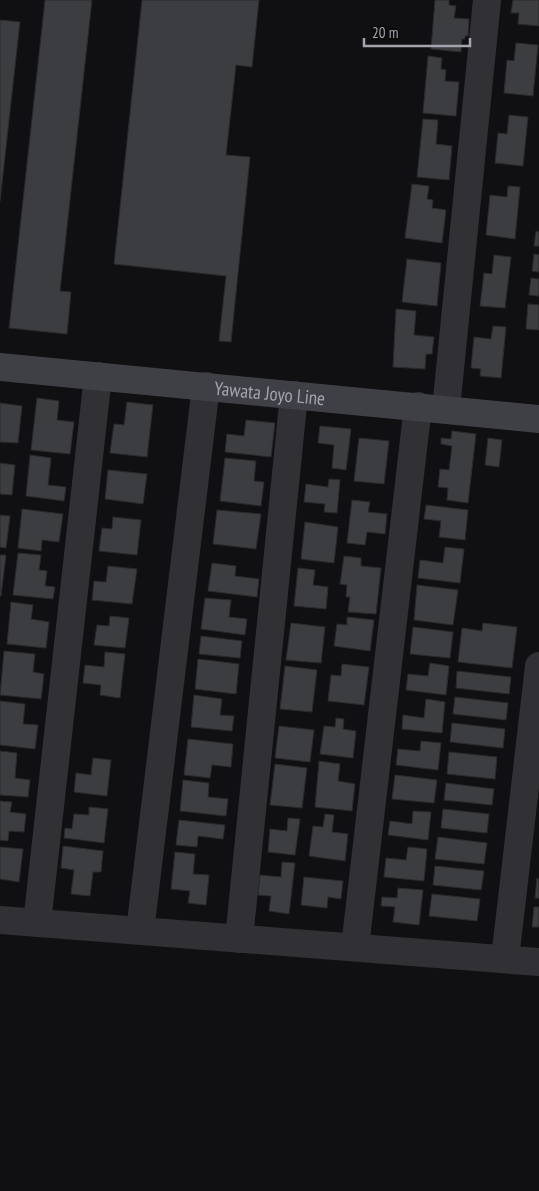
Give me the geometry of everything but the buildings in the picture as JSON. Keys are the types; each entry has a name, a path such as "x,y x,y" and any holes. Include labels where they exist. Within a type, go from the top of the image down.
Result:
{"main road":[{"name":"Yawata Joyo Line","path":"0,367 539,419"}],"street":[{"path":"446,409 487,0"},
{"path":"37,923 98,376"},
{"path":"140,931 206,386"},
{"path":"239,939 294,394"},
{"path":"355,947 418,406"},
{"path":"505,959 539,666"},
{"path":"0,920 539,962"}]}
